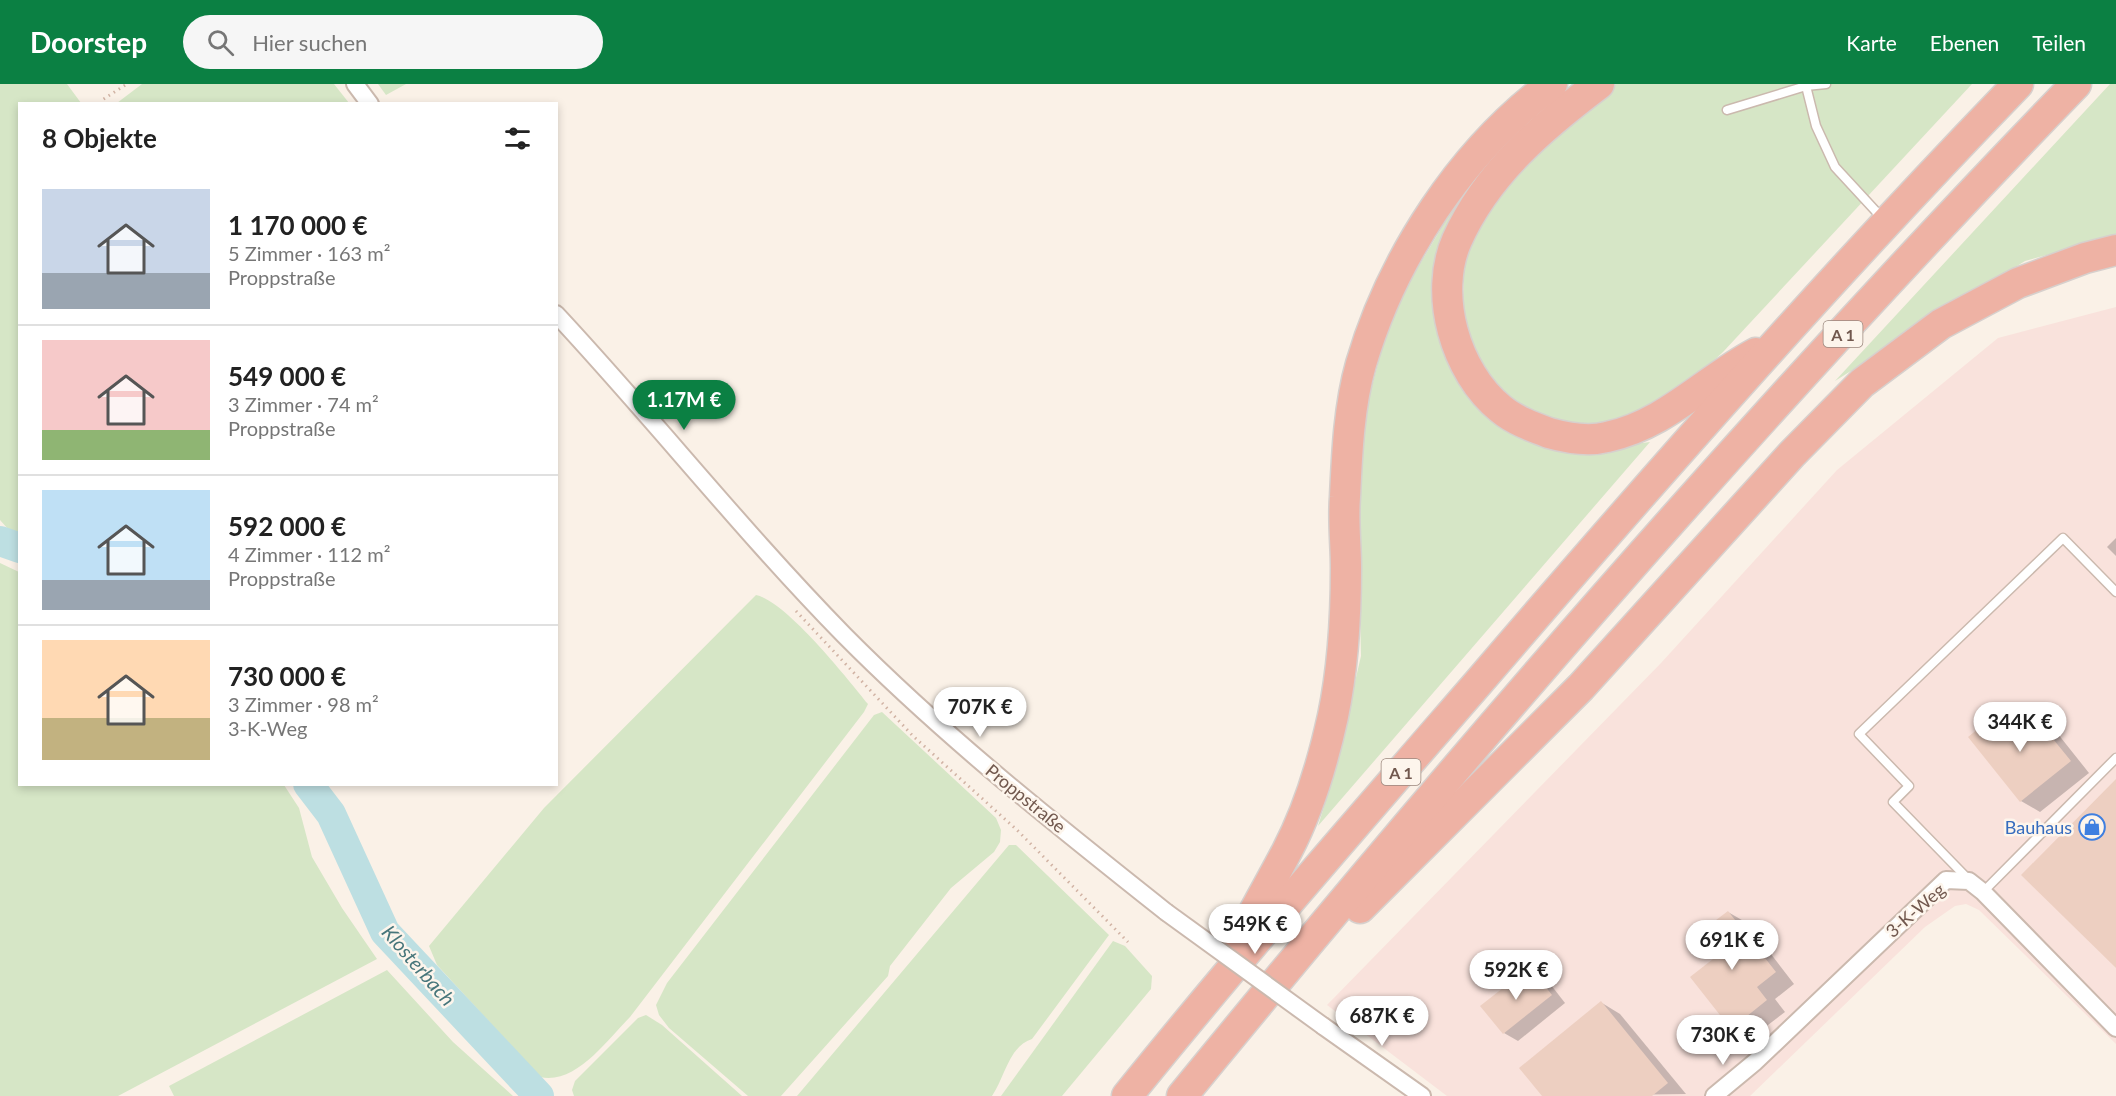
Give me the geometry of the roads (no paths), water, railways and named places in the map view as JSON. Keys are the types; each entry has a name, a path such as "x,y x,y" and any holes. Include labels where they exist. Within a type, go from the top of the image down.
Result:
{"highway":[{"path":"1220,981 1252,912 1297,828 1315,784 1333,715 1343,641 1344,500 1348,438 1361,365 1387,295 1419,230 1458,177 1492,139 1552,84"},
{"path":"1599,84 1556,116 1515,155 1482,194 1456,241 1448,280 1450,318 1460,351 1476,384 1502,410 1533,427 1568,439 1606,438 1639,427 1686,402 1728,368 1776,342"},
{"name":"A 1","path":"1127,1096 1220,981 1582,562 1776,342 2018,84"},
{"name":"A 1","path":"1182,1096 1436,791 1613,588 1808,372 2076,84"},
{"path":"1282,974 1371,898 1581,687 1792,454 1862,383 1941,324 2018,283 2085,258 2116,250"}],"street":[{"path":"355,84 368,102"},
{"name":"Proppstraße","path":"558,316 785,572 896,686 950,736 1166,912 1422,1096"},
{"name":"3-K-Weg","path":"1714,1096 1755,1062 1946,880 1969,881 1983,892 2116,1028"}],"lane":[{"path":"1727,110 1806,86 1826,84"},
{"path":"1806,86 1816,126 1835,167 1887,223"},
{"path":"1969,881 1893,802 1908,786 1858,734 2063,538 2116,592"},
{"path":"1983,892 2116,758"}],"waterway":[{"name":"Klosterbach","path":"0,541 18,547"},
{"name":"Klosterbach","path":"310,786 331,814 385,932 539,1096"}],"place":[{"name":"Bauhaus","path":"2092,827"}]}
